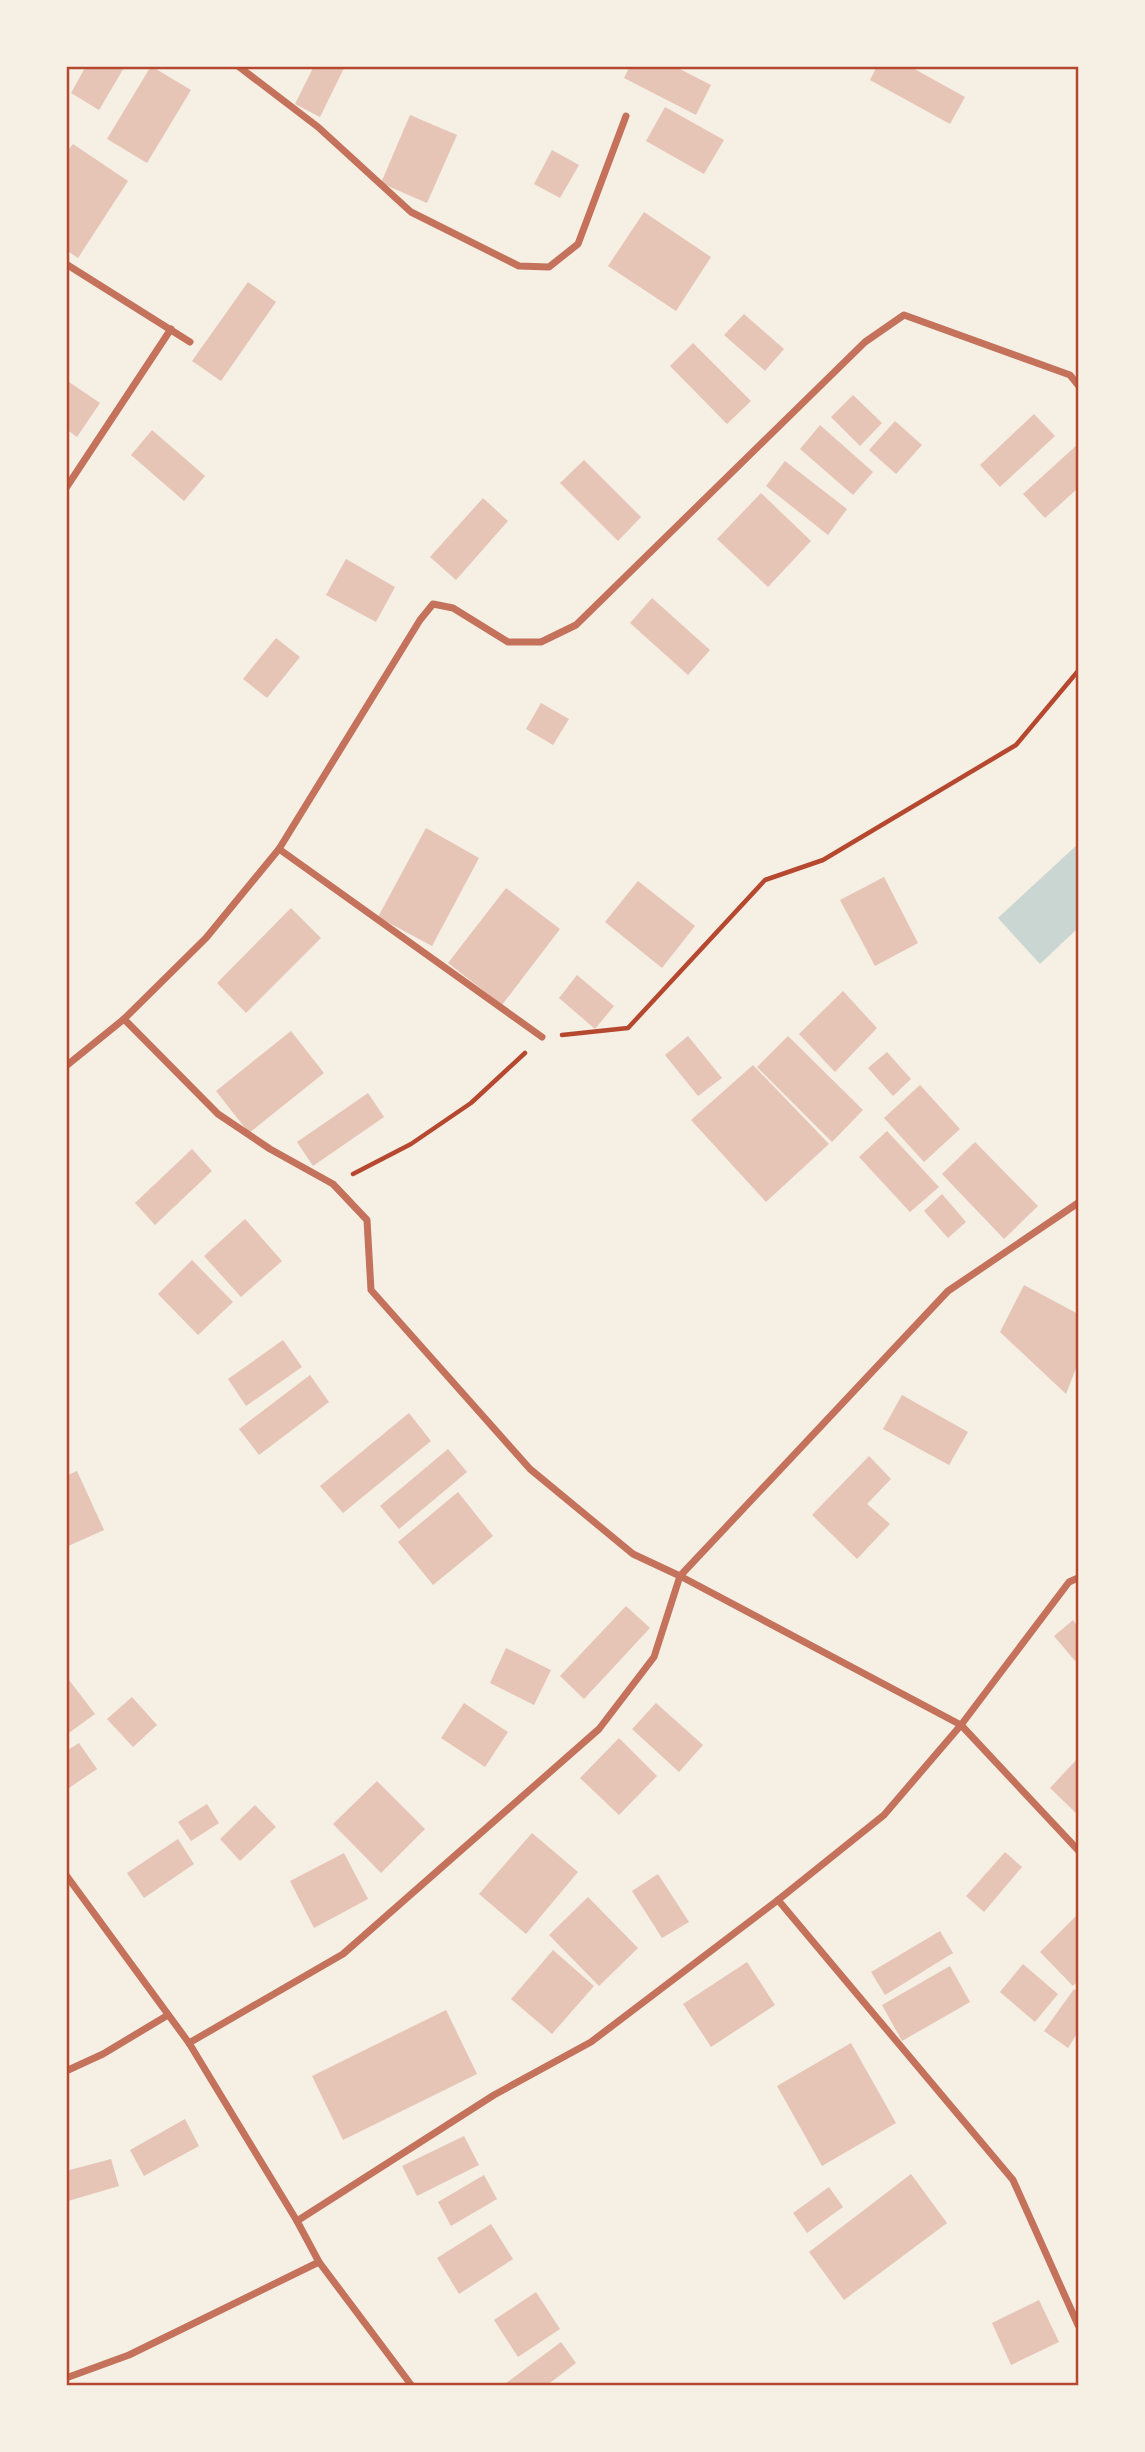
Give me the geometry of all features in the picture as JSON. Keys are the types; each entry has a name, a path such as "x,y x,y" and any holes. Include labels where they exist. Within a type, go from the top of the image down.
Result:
{"street":[{"path":"238,66 318,127 411,212 519,266 549,267 578,244 626,116"},
{"path":"66,264 190,342"},
{"path":"66,1066 124,1019 206,938 279,849 420,620 433,604 453,608 508,642 541,642 576,625 864,342 904,315 1069,375 1079,385"},
{"path":"66,488 171,329"},
{"path":"279,849 542,1037"},
{"path":"124,1019 218,1114 270,1149 334,1184 368,1220 371,1290 530,1469 633,1554 680,1576 961,1725 1079,1850"},
{"path":"189,2043 343,1954 599,1729 654,1657 680,1576 948,1291 1079,1203"},
{"path":"297,2221 494,2095 591,2042 778,1900 884,1815 961,1725 1069,1582 1079,1578"},
{"path":"66,1875 189,2043 297,2221 318,2262 412,2385"},
{"path":"778,1900 1013,2180 1079,2325"},
{"path":"66,2071 103,2054 168,2015"},
{"path":"66,2378 129,2355 318,2262"}],"path":[{"path":"334,1184 411,1144 471,1103 542,1037 628,1028 765,880 823,860 1016,745 1079,671"}],"shaded area":[{"path":"1078,844 1078,928 1040,964 998,918"}],"building":[{"path":"86,66 125,66 99,110 71,93"},
{"path":"151,66 191,90 147,163 107,139"},
{"path":"314,66 345,66 320,117 295,104"},
{"path":"630,66 674,66 711,85 696,115 624,78"},
{"path":"877,66 909,66 965,97 950,124 870,80"},
{"path":"665,107 724,140 704,174 646,141"},
{"path":"410,115 457,135 427,203 381,183"},
{"path":"73,144 128,181 78,258 66,250 66,153"},
{"path":"552,150 579,165 560,198 534,184"},
{"path":"644,212 711,257 676,311 608,266"},
{"path":"248,282 276,302 221,381 192,361"},
{"path":"744,314 784,349 765,371 724,335"},
{"path":"693,343 751,401 727,424 670,366"},
{"path":"66,380 100,403 77,437 66,429"},
{"path":"853,395 882,423 860,446 831,417"},
{"path":"1034,414 1055,436 1000,487 980,465"},
{"path":"895,421 922,445 896,474 869,450"},
{"path":"820,425 873,472 853,495 800,449"},
{"path":"152,430 205,476 184,501 131,455"},
{"path":"1078,444 1078,488 1045,518 1023,494"},
{"path":"584,460 641,517 618,541 560,483"},
{"path":"785,461 847,509 828,535 766,486"},
{"path":"761,493 811,541 768,587 717,539"},
{"path":"483,498 508,521 456,580 430,557"},
{"path":"346,559 395,587 376,622 326,595"},
{"path":"652,598 710,650 688,675 630,623"},
{"path":"276,638 300,657 267,698 243,679"},
{"path":"541,703 569,719 553,745 526,729"},
{"path":"426,828 479,858 432,946 378,917"},
{"path":"884,877 918,943 875,966 840,900"},
{"path":"638,881 695,926 662,968 605,922"},
{"path":"506,888 560,929 502,1005 448,963"},
{"path":"291,908 321,938 246,1013 217,983"},
{"path":"577,975 614,1006 595,1029 559,998"},
{"path":"843,991 877,1028 835,1072 799,1034"},
{"path":"291,1031 324,1073 249,1133 216,1091"},
{"path":"688,1036 722,1078 698,1096 665,1055"},
{"path":"788,1036 863,1110 832,1142 757,1067"},
{"path":"887,1052 911,1079 893,1096 868,1068"},
{"path":"753,1065 829,1144 766,1202 691,1120"},
{"path":"920,1085 960,1129 924,1162 884,1118"},
{"path":"368,1093 384,1117 313,1166 297,1142"},
{"path":"887,1131 939,1187 910,1212 859,1157"},
{"path":"975,1142 1038,1206 1004,1239 942,1174"},
{"path":"192,1149 212,1171 155,1225 135,1203"},
{"path":"942,1194 966,1222 948,1238 924,1211"},
{"path":"245,1219 282,1261 241,1297 204,1256"},
{"path":"192,1260 233,1302 198,1335 158,1294"},
{"path":"1024,1285 1078,1314 1078,1363 1066,1394 1000,1332"},
{"path":"283,1340 302,1367 246,1406 228,1379"},
{"path":"310,1375 329,1402 259,1455 239,1429"},
{"path":"902,1395 968,1432 949,1465 883,1429"},
{"path":"409,1413 431,1441 343,1513 320,1486"},
{"path":"448,1449 467,1472 399,1529 380,1506"},
{"path":"869,1456 891,1479 867,1504 890,1524 857,1559 812,1515"},
{"path":"77,1471 104,1530 66,1547 66,1476"},
{"path":"458,1492 493,1536 433,1585 398,1542"},
{"path":"626,1606 650,1628 584,1699 560,1676"},
{"path":"1073,1620 1078,1627 1078,1658 1075,1661 1054,1636"},
{"path":"506,1648 551,1670 534,1705 490,1683"},
{"path":"66,1676 95,1714 66,1735"},
{"path":"132,1697 157,1725 133,1747 107,1719"},
{"path":"464,1703 508,1732 485,1767 441,1738"},
{"path":"656,1703 703,1745 679,1772 632,1729"},
{"path":"619,1738 657,1776 619,1815 580,1778"},
{"path":"79,1743 97,1769 66,1790 66,1751"},
{"path":"1078,1758 1078,1810 1076,1813 1050,1788"},
{"path":"377,1781 425,1829 381,1873 333,1824"},
{"path":"207,1804 219,1823 191,1841 178,1822"},
{"path":"255,1805 276,1827 240,1861 220,1839"},
{"path":"532,1833 578,1872 526,1934 479,1894"},
{"path":"178,1839 194,1864 144,1898 127,1873"},
{"path":"1005,1852 1022,1867 984,1912 966,1896"},
{"path":"344,1853 368,1899 314,1928 290,1881"},
{"path":"658,1874 689,1922 662,1938 632,1891"},
{"path":"588,1897 638,1948 599,1986 549,1935"},
{"path":"1078,1914 1078,1981 1073,1986 1040,1952"},
{"path":"940,1931 953,1953 885,1995 871,1972"},
{"path":"553,1950 594,1986 552,2034 511,1999"},
{"path":"747,1962 775,2005 711,2047 683,2004"},
{"path":"1023,1964 1058,1994 1035,2022 1000,1992"},
{"path":"950,1966 970,2002 902,2041 882,2005"},
{"path":"1074,1989 1078,1992 1078,2032 1068,2048 1044,2031"},
{"path":"446,2010 477,2074 343,2140 312,2076"},
{"path":"851,2043 896,2123 822,2166 777,2086"},
{"path":"185,2119 199,2146 144,2176 130,2150"},
{"path":"464,2136 479,2165 417,2196 402,2166"},
{"path":"111,2159 119,2186 68,2201 66,2171"},
{"path":"911,2174 947,2223 844,2300 809,2252"},
{"path":"484,2175 497,2199 451,2226 438,2202"},
{"path":"829,2187 843,2207 807,2233 793,2213"},
{"path":"491,2224 513,2259 459,2294 437,2258"},
{"path":"536,2292 560,2329 518,2357 494,2320"},
{"path":"1039,2300 1059,2342 1011,2365 992,2323"},
{"path":"561,2342 576,2363 546,2386 506,2386 505,2384"}]}
